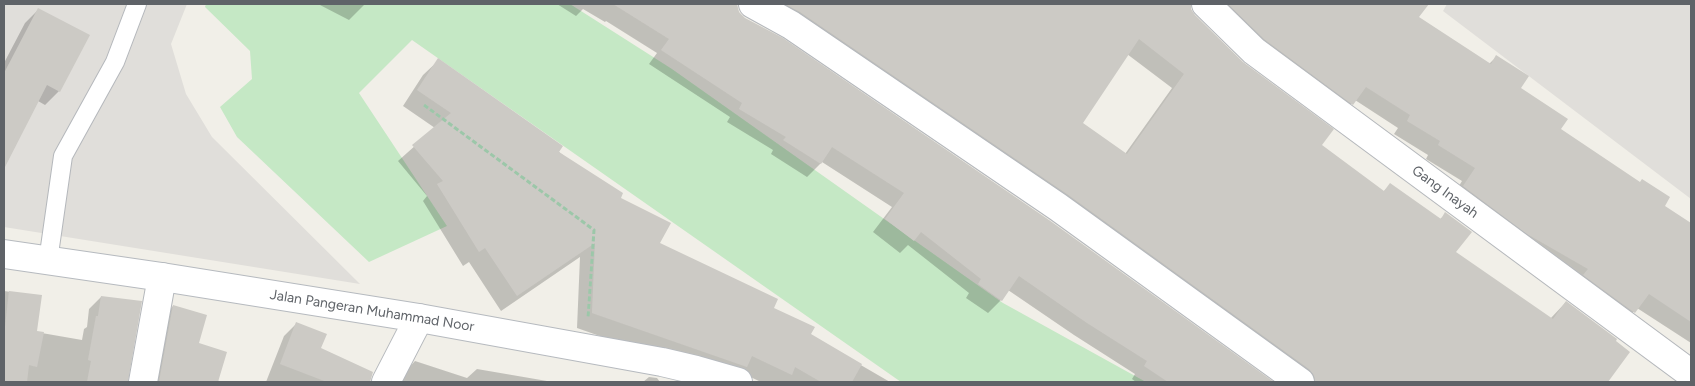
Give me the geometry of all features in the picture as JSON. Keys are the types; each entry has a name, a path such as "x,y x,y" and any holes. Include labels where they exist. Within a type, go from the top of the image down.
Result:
{"street":[{"path":"753,4 791,25 1058,207 1300,382"},
{"name":"Gang Inayah","path":"1206,4 1254,51 1691,374"},
{"name":"Jalan Pangeran Muhammad Noor","path":"4,254 419,318 671,364 738,382"},
{"path":"143,382 162,277"},
{"path":"386,382 419,318"}],"lane":[{"path":"48,261 63,156 115,62 137,4"}],"path":[{"path":"424,105 594,230 587,348"}],"shaded area":[{"path":"4,4 187,4 171,44 186,94 212,137 360,284 4,227"},
{"path":"1447,4 1691,4 1691,199 1443,11"}],"green space":[{"path":"206,4 570,4 672,69 1003,303 1146,382 901,382 412,40 359,93 447,226 369,262 237,137 220,107 252,79 250,51 205,7"}],"building":[{"path":"613,4 737,4 739,12 745,18 783,38 1049,220 1274,382 1168,382 1144,366 1147,361 1087,323 1019,276 1002,301 978,284 981,279 921,232 914,241 885,219 904,193 832,147 821,164 783,140 786,137 739,109 742,103 661,50 669,39"},
{"path":"785,4 1191,4 1191,9 1195,15 1243,62 1334,129 1322,145 1384,191 1390,183 1441,219 1445,212 1472,232 1456,252 1553,319 1566,301 1617,339 1616,341 1630,352 1608,382 1315,382 1314,375 1309,369 1067,194 800,12","holes":["1139,39 1184,74 1127,154 1083,123"]},
{"path":"1228,4 1429,4 1419,17 1491,64 1496,55 1529,76 1521,88 1568,119 1561,129 1640,182 1642,179 1670,197 1665,206 1691,223 1691,322 1649,294 1635,313 1583,275 1588,269 1527,234 1463,186 1475,168 1438,145 1440,141 1407,121 1410,115 1366,87 1353,105 1264,39"},
{"path":"38,8 90,35 60,92 47,85 4,169 4,73"},
{"path":"438,58 563,146 559,152 623,193 621,198 671,223 660,243 778,299 774,308 815,327 811,334 862,364 852,382 821,382 795,367 792,375 752,356 747,367 592,313 595,243 517,296 485,248 479,252 437,184 443,181 412,145 451,113 417,90"},
{"path":"9,291 42,295 37,331 44,332 37,367 29,365 27,382 4,382 4,336"},
{"path":"101,296 142,301 128,382 87,382 91,361 88,360"},
{"path":"173,305 207,315 199,343 227,352 218,382 159,382"},
{"path":"296,322 327,334 321,348 373,372 370,382 327,382 280,364"}]}
